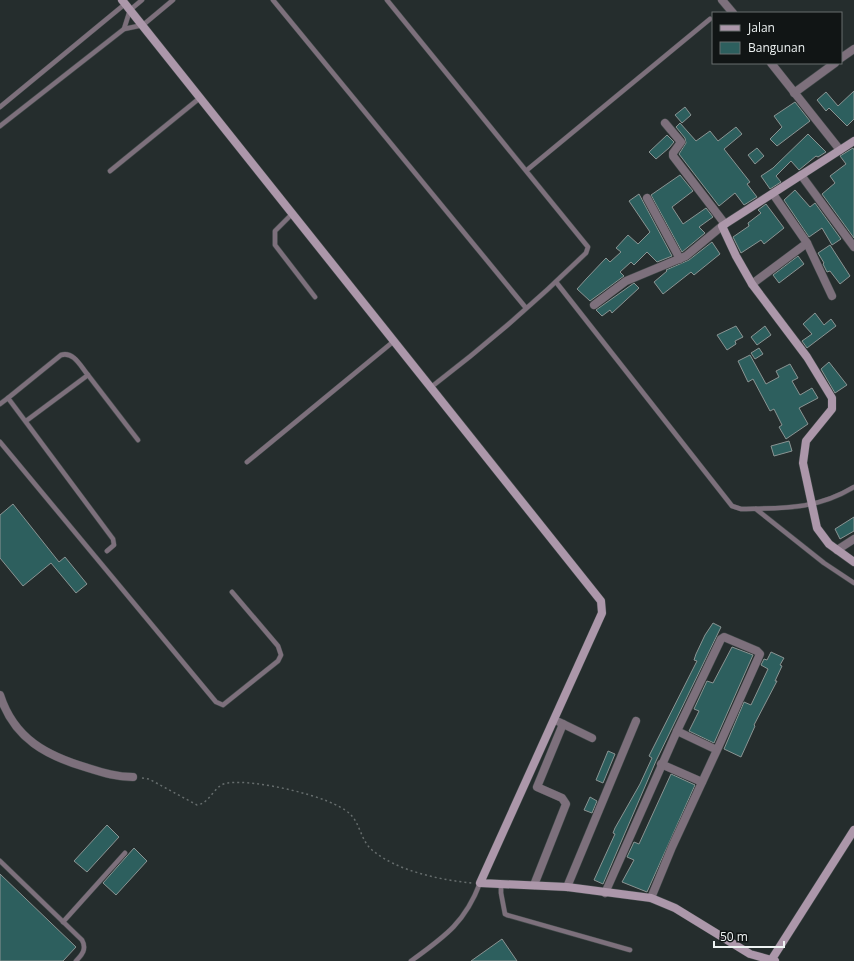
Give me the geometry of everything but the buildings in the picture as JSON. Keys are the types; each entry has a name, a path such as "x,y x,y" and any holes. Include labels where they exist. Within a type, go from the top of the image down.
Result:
{"street":[{"path":"722,0 732,12"},
{"path":"126,5 601,601 602,613 480,883 567,887 651,898 675,908 750,954 774,960 854,830"},
{"path":"842,57 854,48"},
{"path":"772,64 840,150"},
{"path":"794,93 834,64"},
{"path":"665,123 681,142 673,153 673,156 724,225 736,256 752,284 810,362 832,398 832,409 809,436 804,445 803,463 810,505 817,528 829,544 854,562"},
{"path":"594,304 626,281 686,256 724,225 854,141"},
{"path":"801,175 854,247"},
{"path":"773,194 807,243 832,296"},
{"path":"647,198 680,258"},
{"path":"752,284 807,243"},
{"path":"837,550 854,539"},
{"path":"605,892 661,764 721,640 724,637 728,638 758,651 759,657 651,898"},
{"path":"0,695 9,717 17,727 47,753 60,760 117,777 133,777"},
{"path":"553,720 592,738"},
{"path":"567,887 636,721"},
{"path":"534,885 566,804 562,798 537,787 563,724"},
{"path":"677,731 717,750"},
{"path":"661,764 702,782"}],"lane":[{"path":"0,107 126,5 142,0"},
{"path":"0,126 124,29 143,26 174,0"},
{"path":"273,0 526,308"},
{"path":"387,0 588,247 586,253 556,282 479,350 430,388"},
{"path":"124,29 126,5"},
{"path":"526,170 710,19"},
{"path":"110,171 200,97"},
{"path":"293,213 275,231 275,245 316,297"},
{"path":"556,282 732,506 738,509 756,509 810,505 830,499 854,487"},
{"path":"247,462 394,342"},
{"path":"0,404 55,359 66,353 72,355 138,440"},
{"path":"26,421 88,375"},
{"path":"8,398 114,541 114,545 107,551"},
{"path":"0,442 216,702 223,705 278,661 281,655 278,646 232,592"},
{"path":"756,509 824,563 854,583"},
{"path":"64,922 125,853"},
{"path":"0,861 84,943 83,954 76,961"},
{"path":"411,961 445,936 461,920 474,899 480,883"},
{"path":"501,885 502,900 507,916 630,950"}],"path":[{"path":"133,777 149,779 197,805 206,802 218,788 228,783 262,784 324,800 341,806 351,815 372,850 393,862 408,869 449,881 480,883"}]}
